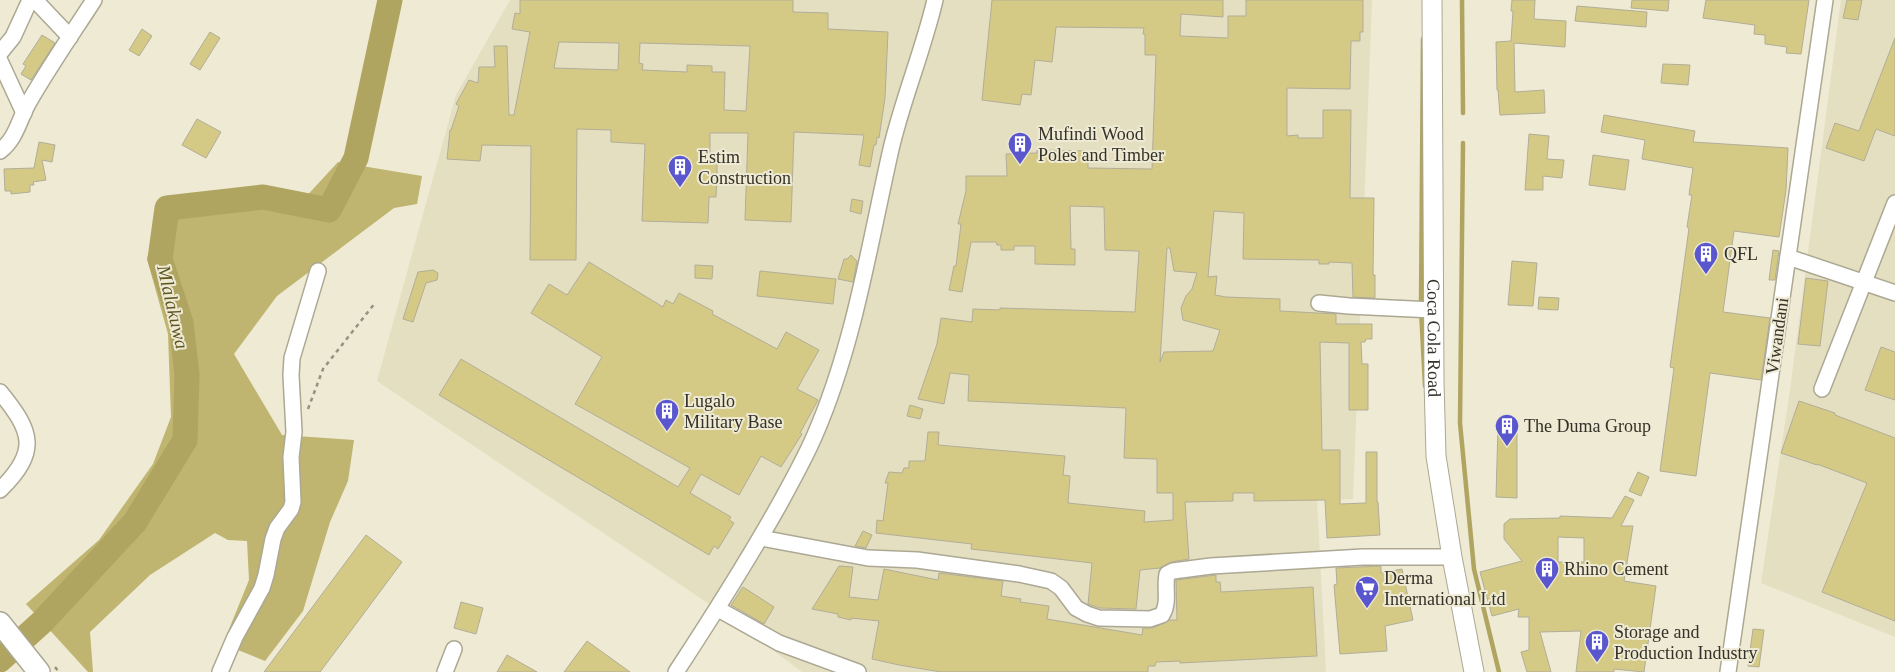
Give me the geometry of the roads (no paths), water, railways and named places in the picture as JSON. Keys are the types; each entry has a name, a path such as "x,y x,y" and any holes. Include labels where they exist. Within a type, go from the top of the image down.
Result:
{"highway":[{"path":"3,626 39,672"}],"main road":[{"name":"Coca Cola Road","path":"1432,0 1433,310 1436,456 1452,557 1474,672"}],"street":[{"path":"0,53 13,37 30,0"},
{"path":"35,0 70,37"},
{"path":"0,151 16,134 24,113 94,0"},
{"path":"676,672 718,609 761,538 814,438 834,386 852,325 896,132 929,27 935,0"},
{"name":"Viwandani","path":"1728,672 1825,0"},
{"path":"0,61 24,113"},
{"path":"1822,389 1895,203"},
{"path":"1788,257 1895,293"},
{"path":"220,672 235,637 262,588 273,539 292,502 294,432 292,358 318,271"},
{"path":"1319,303 1433,310"},
{"path":"0,392 18,415 26,432 27,442 23,461 16,474 0,490"},
{"path":"761,538 868,558 917,560 1019,574 1051,581 1061,588 1076,608 1087,614 1099,618 1132,619 1150,619 1162,615 1167,602 1166,579 1168,574 1173,571 1211,566 1363,557 1452,557"},
{"path":"718,609 779,642 858,672"},
{"path":"446,672 454,649"}],"waterway":[{"name":"Mlalakuwa","path":"0,660 42,622 135,522 185,440 187,375 181,323 160,259 167,208 263,197 329,210 356,158 390,0"},
{"path":"1462,0 1463,113"},
{"path":"1423,39 1421,309 1425,386"},
{"path":"1463,143 1460,423 1474,569 1499,672"}],"place":[{"name":"Mufindi Wood Poles and Timber","path":"1020,165"},
{"name":"Estim Construction","path":"680,188"},
{"name":"QFL","path":"1706,275"},
{"name":"Lugalo Military Base","path":"667,432"},
{"name":"The Duma Group","path":"1507,447"},
{"name":"Rhino Cement","path":"1547,590"},
{"name":"Derma International Ltd","path":"1367,609"},
{"name":"Storage and Production Industry","path":"1597,663"}]}
